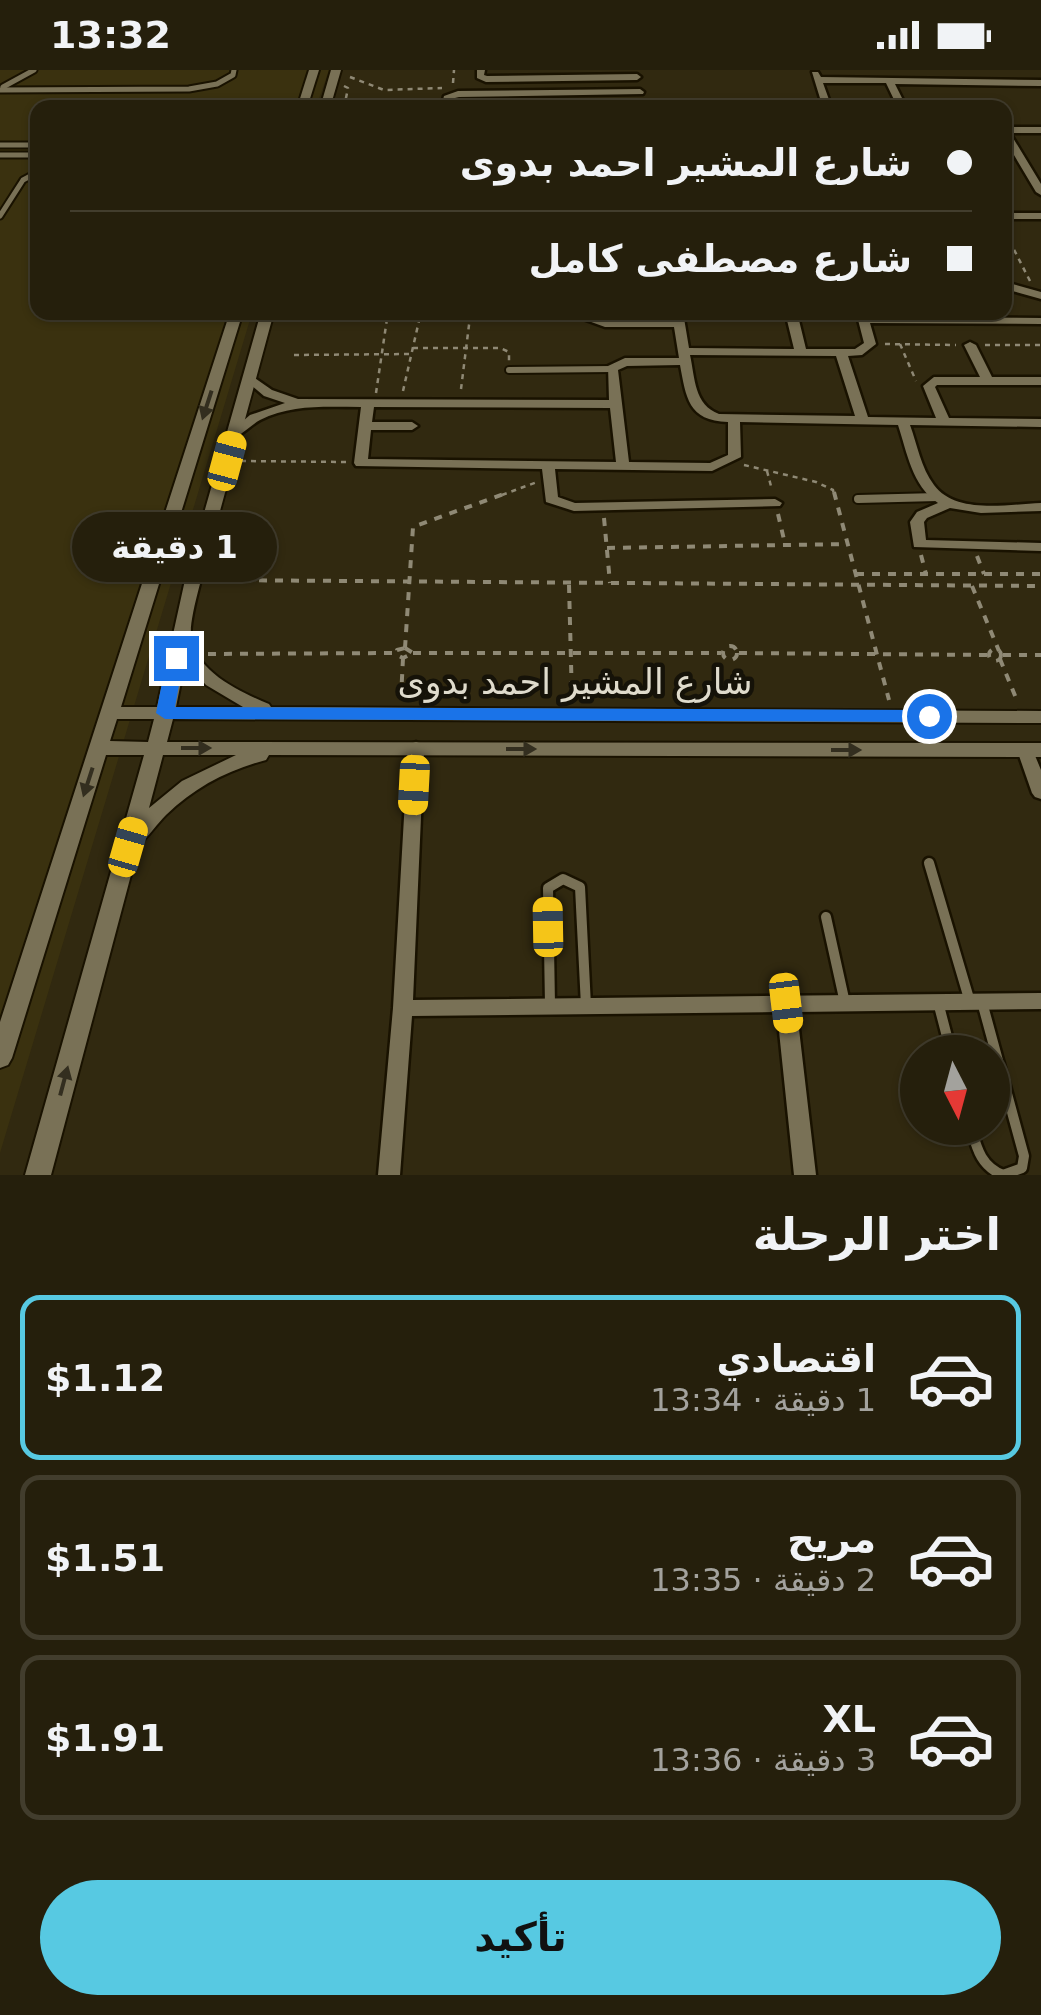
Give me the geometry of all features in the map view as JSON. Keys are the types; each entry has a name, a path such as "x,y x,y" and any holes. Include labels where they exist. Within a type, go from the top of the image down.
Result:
{"street":[{"path":"305,100 314,70"},
{"path":"327,100 336,70"},
{"path":"482,70 480,76 486,79 637,74 641,100"},
{"path":"825,100 816,75 1041,83"},
{"path":"889,80 899,100"},
{"path":"447,100 453,95 640,92"},
{"path":"512,100 514,94"},
{"path":"1012,131 1041,130"},
{"path":"1012,143 1041,192"},
{"path":"1012,216 1041,216"},
{"path":"1012,287 1040,295"},
{"path":"0,1058 234,320"},
{"path":"38,1175 165,713 193,580 266,320"},
{"path":"591,320 604,324 653,320"},
{"path":"678,320 695,406 704,413 734,420 1041,422"},
{"path":"793,320 801,353"},
{"path":"623,466 612,369 626,362 685,356 841,354 868,350 863,320"},
{"path":"1012,320 1041,321"},
{"path":"970,345 987,380"},
{"path":"841,354 863,421"},
{"path":"249,378 268,393 297,403 617,404"},
{"path":"944,422 929,386 934,381 1041,381"},
{"path":"234,434 254,418 297,403"},
{"path":"372,403 361,463 548,471 623,466 712,467 729,462 734,456 734,420"},
{"path":"904,422 926,483 944,500 964,506 1041,507"},
{"path":"366,426 412,426"},
{"path":"548,471 551,498 560,504 776,504"},
{"path":"944,500 916,522 919,544 1041,547"},
{"path":"181,630 188,654 220,688 272,712"},
{"name":"شارع المشير احمد بدوى","path":"110,713 1032,717"},
{"name":"شارع المشير احمد بدوى","path":"98,748 1033,750"},
{"path":"128,847 156,810 194,780 242,759 293,748"},
{"path":"388,1175 403,1008 416,748"},
{"path":"1033,750 1041,794"},
{"path":"403,1008 1041,1001"},
{"path":"786,1003 806,1175"}],"lane":[{"path":"0,89 189,89 217,84 233,75 234,70"},
{"path":"0,89 32,72 44,90"},
{"path":"0,146 29,146 22,162 23,180"},
{"path":"0,155 22,162 30,158"},
{"path":"0,216 23,180 30,176"},
{"path":"509,370 612,369"},
{"path":"858,499 944,500"},
{"path":"928,862 986,1035"},
{"path":"550,1006 548,888 563,878 580,887 586,1006"},
{"path":"826,916 846,1003"},
{"path":"938,1002 947,1035"},
{"path":"975,1145 978,1158 988,1169 1003,1175 1022,1168 1024,1156 1010,1111"}],"path":[{"path":"348,76 370,87 407,92 453,87 454,70"},
{"path":"1012,249 1040,295"},
{"path":"372,403 387,320"},
{"path":"400,403 419,320"},
{"path":"459,404 470,320"},
{"path":"900,344 912,376 929,386"},
{"path":"294,355 506,350 509,370"},
{"path":"227,461 361,463"},
{"path":"729,462 832,490 893,716"},
{"path":"405,648 413,527 548,471"},
{"path":"603,506 610,583"},
{"path":"607,548 848,544"},
{"path":"919,544 926,574"},
{"path":"973,547 984,574"},
{"path":"855,574 1041,574"},
{"path":"193,580 1041,586"},
{"path":"569,582 572,715"},
{"path":"972,586 1000,655 1032,717"},
{"path":"188,654 396,653 405,648"},
{"path":"405,648 412,653"},
{"path":"721,653 729,648 738,653 988,656 991,650 1000,655 1041,655"},
{"path":"396,653 404,658"},
{"path":"404,658 412,653 721,653 730,658 738,653"},
{"path":"400,713 404,658"}],"shaded area":[{"path":"0,70 329,70 318,100 30,100 30,320 250,320 0,1153"}],"route":[{"path":"176,658 165,713 929,716"}]}
